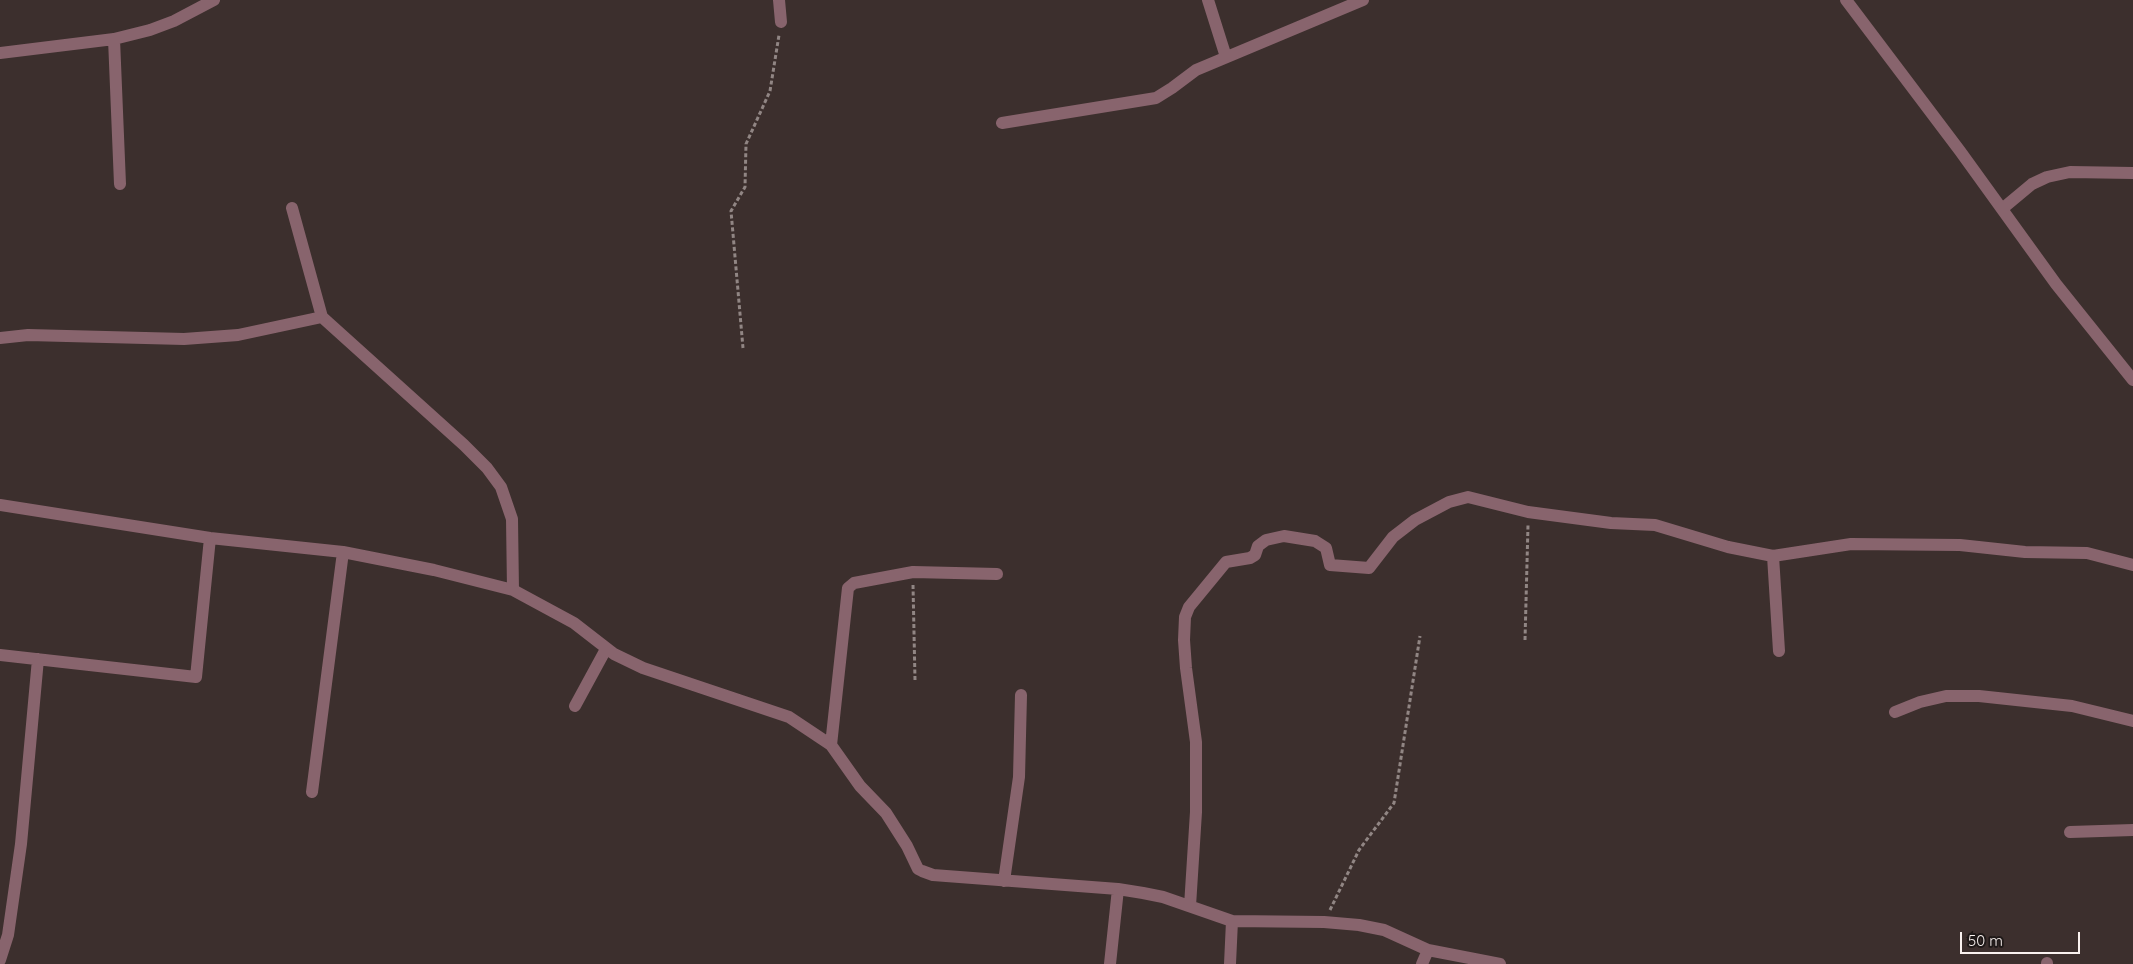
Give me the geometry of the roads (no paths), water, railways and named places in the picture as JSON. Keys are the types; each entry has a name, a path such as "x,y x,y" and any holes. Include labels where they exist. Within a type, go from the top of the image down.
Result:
{"street":[{"path":"0,53 114,39 166,24 214,0"},
{"path":"778,0 781,22"},
{"path":"1208,0 1226,57"},
{"path":"1002,123 1156,98 1196,70 1363,0"},
{"path":"1846,0 2056,284 2133,380"},
{"path":"114,39 120,184"},
{"path":"2002,209 2032,184 2048,177 2070,172 2133,173"},
{"path":"292,208 322,316 464,445 487,468 501,487 512,519 513,590"},
{"path":"0,338 28,335 184,339 238,335 322,316"},
{"path":"1190,906 1196,812 1196,742 1186,668 1185,617 1190,607 1223,565 1229,560 1250,558 1261,542 1284,536 1323,544 1330,565 1369,568 1393,537 1415,520 1449,502 1476,498 1528,512 1611,523 1655,524 1728,547 1773,556 1851,544 1960,545 2025,552 2087,553 2133,565"},
{"path":"0,505 210,538 343,552 434,570 513,590 574,623 606,650 643,668 789,716 831,745 860,786 886,813 907,846 918,869 933,875 1118,889 1163,897 1232,921 1324,922 1384,930 1428,950 1500,964"},
{"path":"0,655 196,677 210,538"},
{"path":"312,792 343,552"},
{"path":"1773,556 1779,651"},
{"path":"831,745 848,588 854,583 863,580 913,572 997,574"},
{"path":"576,706 606,650"},
{"path":"0,960 8,935 21,844 38,659"},
{"path":"1004,881 1019,777 1021,694"},
{"path":"1894,712 1920,702 1946,696 1979,696 2072,706 2133,720"},
{"path":"2070,832 2133,830"},
{"path":"1110,964 1118,889"},
{"path":"1230,964 1232,921"},
{"path":"1422,964 1428,950"}]}
